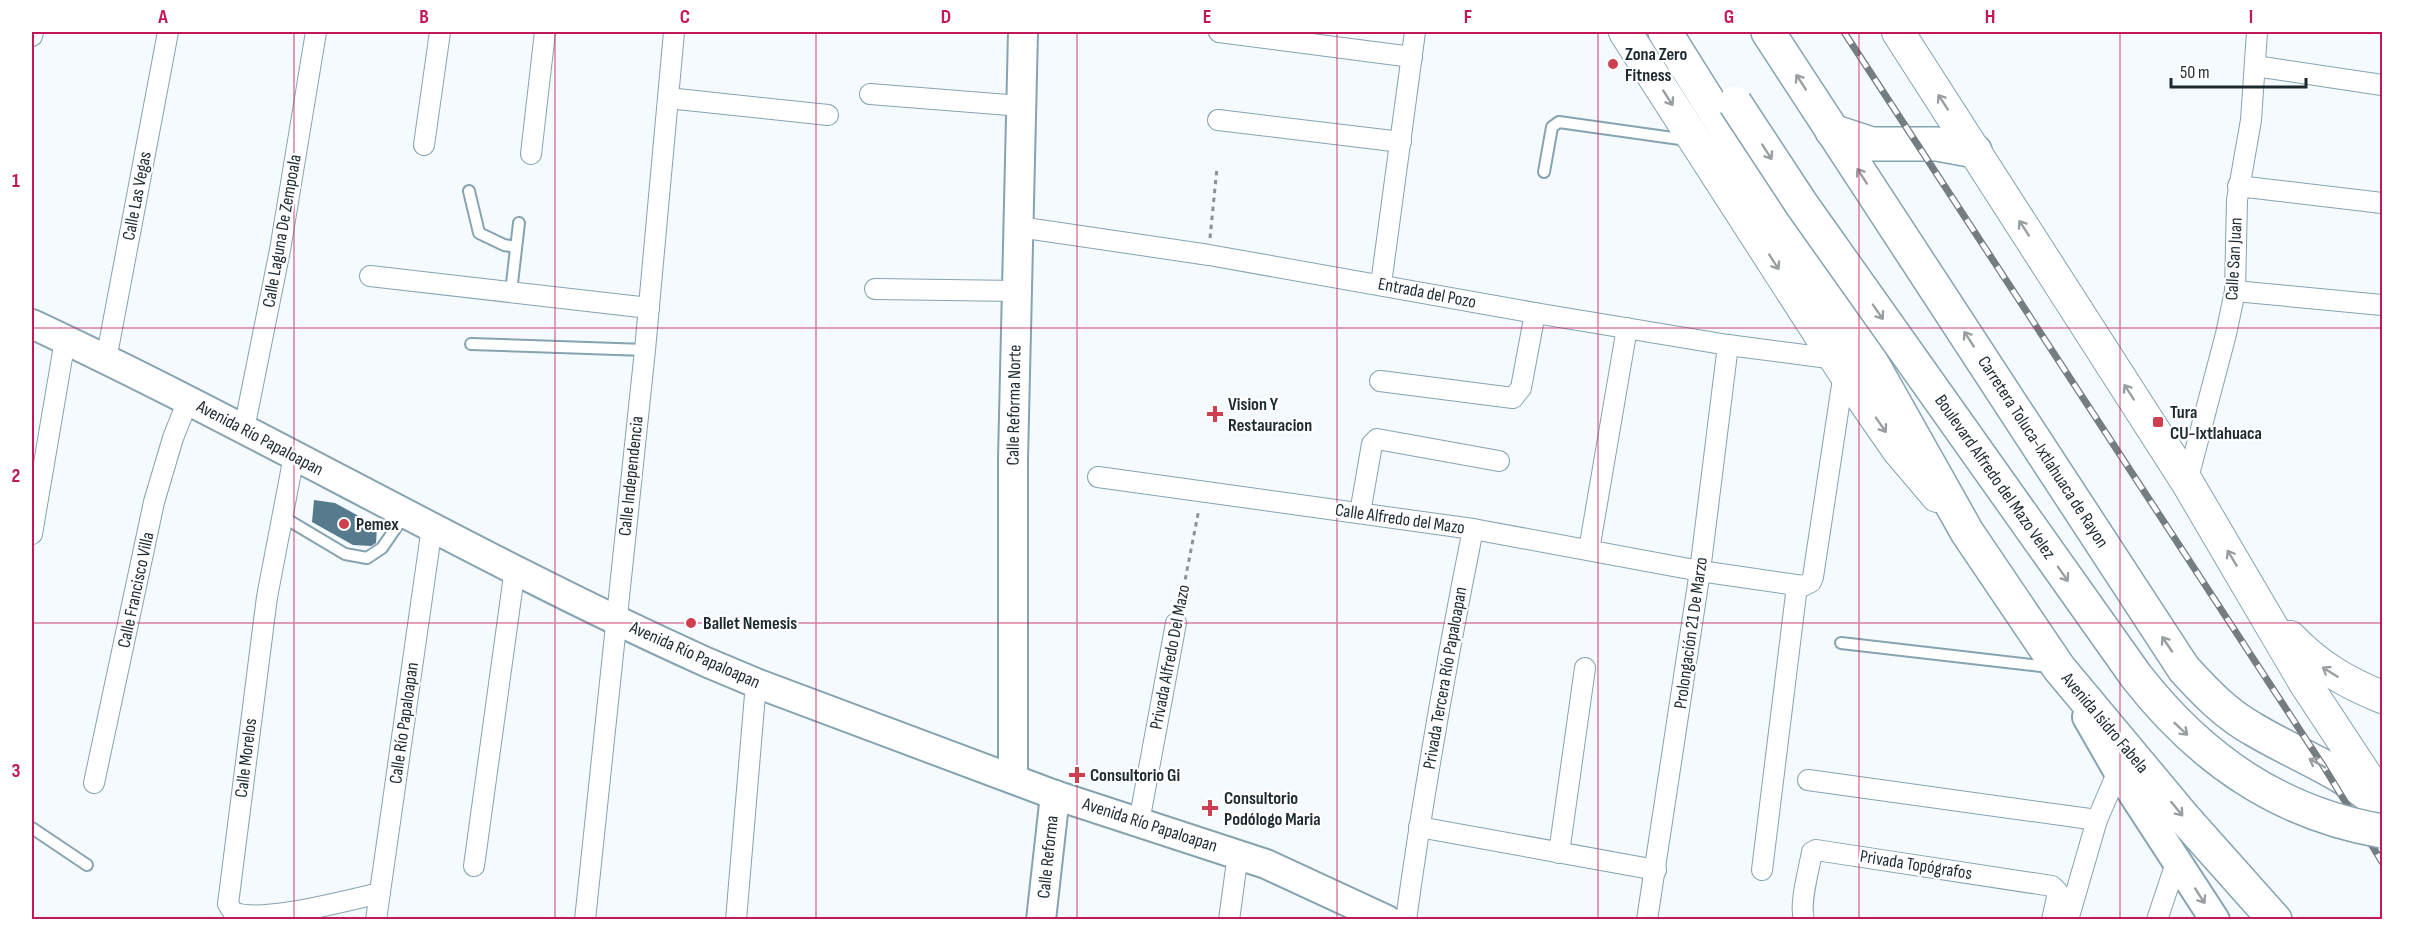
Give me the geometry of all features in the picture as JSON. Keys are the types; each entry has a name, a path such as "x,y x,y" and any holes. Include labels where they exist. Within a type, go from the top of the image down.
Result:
{"highway":[{"path":"1665,32 1868,356 1967,532 2059,668"},
{"name":"Boulevard Alfredo del Mazo Velez","path":"1685,32 1815,224 2159,706 2201,747 2249,781 2278,797 2324,816 2382,831"},
{"name":"Carretera Toluca-Ixtlahuaca de Rayon","path":"1768,32 2184,669 2229,713 2252,729 2343,777 2382,807"},
{"path":"1832,131 1872,144 1937,144 1975,151"},
{"name":"Avenida Isidro Fabela","path":"2059,668 2185,819 2275,920"}],"main road":[{"name":"Calle Reforma Norte","path":"1012,778 1013,459 1023,32"},
{"path":"1625,32 1840,365 1898,450 1967,532"},
{"path":"1898,32 2187,482 2305,683 2382,800"},
{"name":"Avenida Río Papaloapan","path":"32,324 188,400 406,514 666,644 756,683 1055,795 1238,854 1299,878 1372,916"},
{"path":"2262,608 2318,664 2342,679 2382,697"},
{"name":"Avenida Isidro Fabela","path":"2059,668 2118,771 2215,920"},
{"name":"Calle Reforma","path":"1041,920 1055,795"}],"street":[{"path":"32,36 33,32"},
{"name":"Calle Las Vegas","path":"106,360 168,32"},
{"name":"Calle Laguna De Zempoala","path":"244,429 282,239 316,32"},
{"path":"424,145 440,32"},
{"path":"531,154 544,32"},
{"name":"Calle Independencia","path":"585,920 645,350 674,32"},
{"path":"1219,32 1412,57"},
{"path":"1381,284 1415,32"},
{"name":"Calle San Juan","path":"2187,482 2235,291 2235,222 2238,186 2251,120 2257,32"},
{"path":"2255,66 2382,85"},
{"path":"870,94 1022,106"},
{"path":"668,98 828,116"},
{"path":"1218,120 1401,142"},
{"path":"2238,186 2382,203"},
{"name":"Entrada del Pozo","path":"1019,227 1209,255 1381,284 1535,314 1840,365"},
{"path":"370,276 649,308"},
{"path":"875,289 1017,291"},
{"path":"2235,291 2382,305"},
{"path":"1380,381 1513,398 1521,388 1535,314"},
{"path":"1589,550 1627,328"},
{"path":"32,534 65,340"},
{"name":"Prolongación 21 De Marzo","path":"1647,920 1701,571 1728,345"},
{"path":"1762,870 1803,585 1813,577 1840,365"},
{"name":"Calle Francisco Villa","path":"94,783 154,502 173,438 188,400"},
{"path":"1360,513 1372,444 1377,439 1499,461"},
{"name":"Calle Morelos","path":"294,456 262,629 228,904 233,912 251,916 298,910 380,893"},
{"name":"Calle Alfredo del Mazo","path":"1098,477 1473,530 1701,571 1803,585"},
{"name":"Calle Río Papaloapan","path":"376,920 432,527"},
{"name":"Privada Tercera Río Papaloapan","path":"1406,920 1419,827 1473,530"},
{"path":"474,866 515,568"},
{"name":"Privada Alfredo Del Mazo","path":"1138,822 1176,622"},
{"path":"1559,853 1585,668"},
{"path":"736,920 756,683"},
{"path":"2068,920 2097,820 2118,771"},
{"path":"1808,780 2097,820"},
{"path":"1419,827 1656,870"},
{"name":"Privada Topógrafos","path":"1804,920 1802,911 1805,890 1812,852 1816,850 2052,886 2058,892 2052,920"},
{"path":"1229,920 1238,854"},
{"path":"2157,920 2176,860"}],"lane":[{"path":"1544,172 1554,123 1696,141"},
{"path":"469,192 479,233 504,245 516,247"},
{"path":"511,292 519,223"},
{"path":"471,344 645,350"},
{"path":"283,517 345,554 367,558 382,548 406,514"},
{"path":"1841,643 2059,668"},
{"path":"32,828 87,865"}],"path":[{"path":"1209,255 1217,168"},
{"name":"Privada Alfredo Del Mazo","path":"1176,622 1202,493"}],"building":[{"name":"Pemex","path":"314,500 335,503 377,526 376,543 371,546 353,545 312,522"}],"railway":[{"path":"1844,32 2324,767 2382,862"}],"place":[{"name":"Zona Zero Fitness","path":"1613,64"},
{"name":"Vision Y Restauracion","path":"1215,414"},
{"name":"Tura CU-Ixtlahuaca","path":"2158,422"},
{"name":"Pemex","path":"344,524"},
{"name":"Ballet Nemesis","path":"691,623"},
{"name":"Consultorio Gi","path":"1077,775"},
{"name":"Consultorio Podólogo Maria","path":"1210,808"}]}
